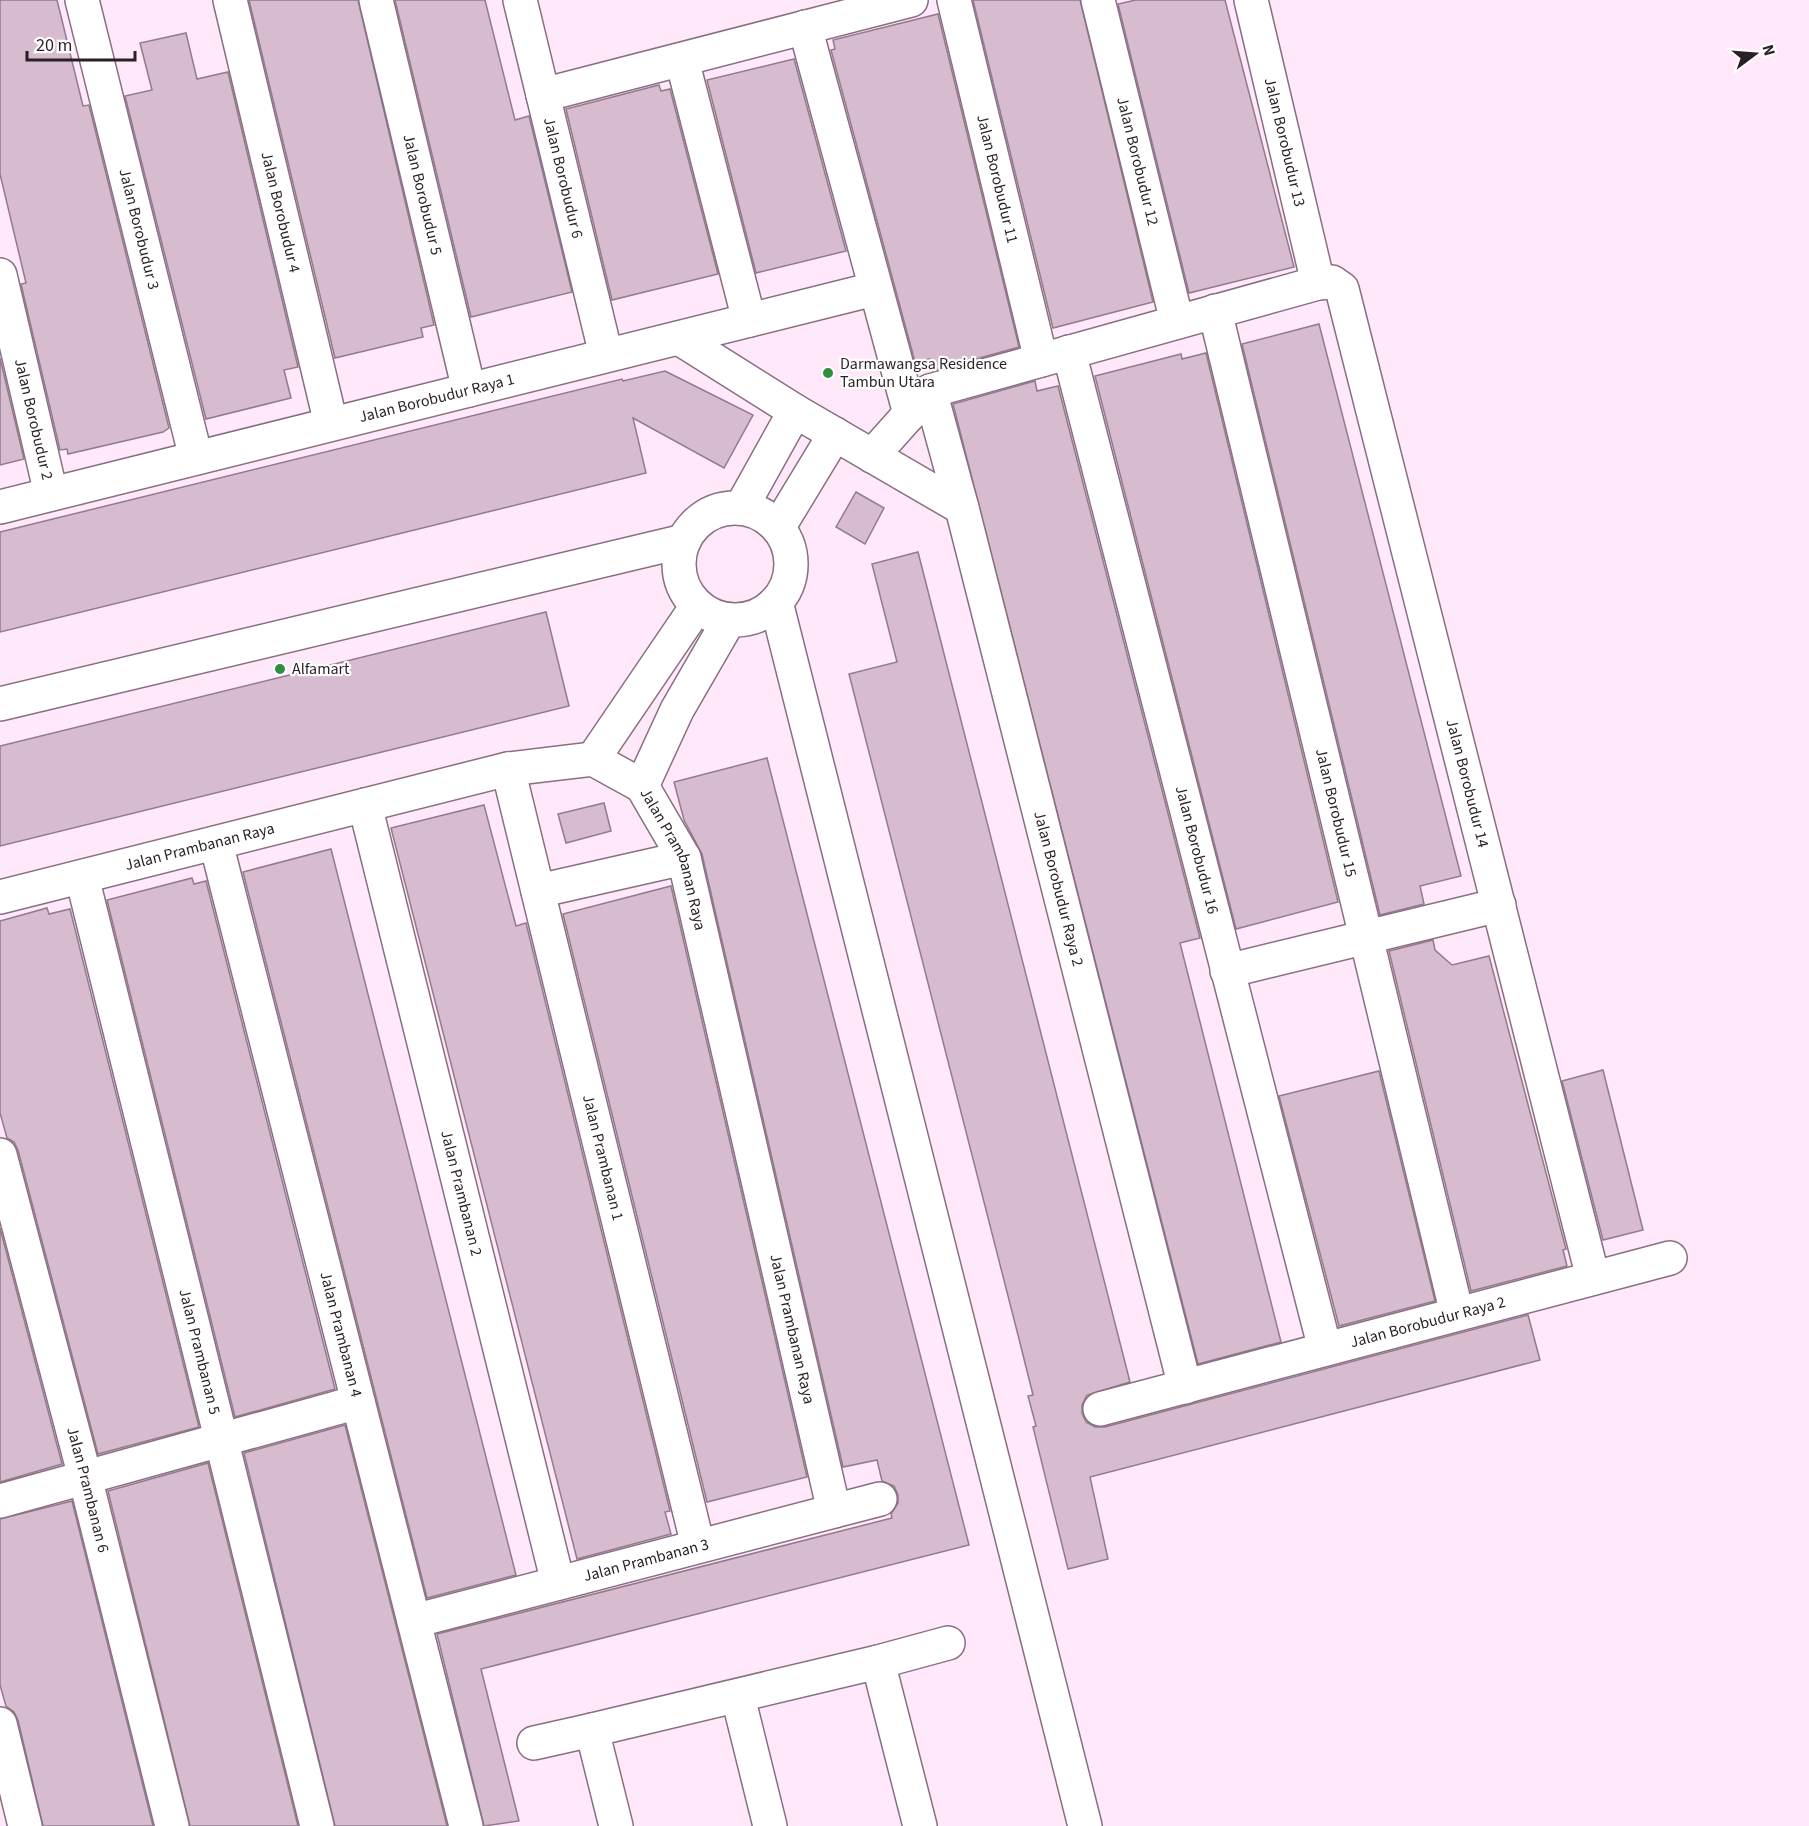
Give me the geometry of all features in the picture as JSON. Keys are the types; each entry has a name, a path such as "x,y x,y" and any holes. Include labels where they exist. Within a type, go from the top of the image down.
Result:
{"street":[{"name":"Jalan Borobudur 3","path":"82,0 196,458"},
{"name":"Jalan Borobudur 4","path":"230,0 331,424"},
{"name":"Jalan Borobudur 5","path":"376,0 468,390"},
{"name":"Jalan Borobudur 6","path":"520,0 606,355"},
{"path":"543,95 911,0"},
{"name":"Jalan Borobudur 11","path":"954,0 1055,356"},
{"name":"Jalan Borobudur 12","path":"1098,0 1177,322"},
{"name":"Jalan Borobudur 13","path":"1251,0 1330,286"},
{"name":"Jalan Borobudur Raya 2","path":"805,27 874,289 962,508 1185,1387"},
{"path":"682,60 749,320"},
{"name":"Jalan Borobudur 2","path":"0,275 51,494"},
{"path":"872,456 920,403 1055,356 1215,311 1330,286"},
{"name":"Jalan Borobudur 14","path":"1330,286 1499,905 1593,1278"},
{"name":"Jalan Borobudur Raya 1","path":"0,507 874,289"},
{"name":"Jalan Borobudur 15","path":"1215,311 1457,1314"},
{"path":"679,338 795,411 962,508"},
{"name":"Jalan Borobudur 16","path":"1055,356 1227,971 1325,1349"},
{"path":"741,508 795,411"},
{"path":"778,528 835,434"},
{"path":"741,508 755,512 778,528 790,557 790,573 785,589 776,602 763,612 747,619 729,620 712,615 698,606 687,591 680,575 679,557 684,541 693,526 707,515 723,509 741,508"},
{"path":"0,705 684,541"},
{"path":"776,602 1085,1826"},
{"path":"593,759 698,606"},
{"path":"642,786 677,710 729,620"},
{"name":"Jalan Prambanan Raya","path":"0,897 508,769 593,759 642,786 684,858 834,1511"},
{"name":"Jalan Prambanan 1","path":"508,769 698,1546"},
{"name":"Jalan Prambanan 2","path":"365,805 558,1583"},
{"name":"Jalan Prambanan 4","path":"216,843 466,1826"},
{"path":"538,891 684,858"},
{"name":"Jalan Prambanan 5","path":"82,877 317,1826"},
{"path":"1227,971 1499,905"},
{"name":"Jalan Prambanan 6","path":"0,1155 85,1477 172,1826"},
{"name":"Jalan Borobudur Raya 2","path":"1100,1409 1670,1258"},
{"path":"0,1501 357,1402"},
{"name":"Jalan Prambanan 3","path":"414,1621 880,1499"},
{"path":"534,1743 738,1697 948,1643"},
{"path":"878,1662 920,1826"},
{"path":"738,1697 770,1826"},
{"path":"0,1724 25,1826"},
{"path":"592,1730 616,1826"}],"building":[{"path":"0,0 57,0 83,106 89,105 169,428 163,432 68,454 67,449 60,450 21,284 26,283 0,174"},
{"path":"249,0 358,0 434,325 421,328 423,337 335,358"},
{"path":"395,0 485,0 515,120 529,116 572,292 471,317"},
{"path":"973,0 1080,0 1153,302 1053,328"},
{"path":"1136,0 1225,0 1294,267 1189,293 1118,4"},
{"path":"938,14 1019,347 933,371 930,359 915,362 831,50 835,49 833,40"},
{"path":"186,33 197,79 228,72 298,367 284,370 291,398 206,419 125,96 152,90 140,43"},
{"path":"794,59 846,251 756,273 707,80"},
{"path":"659,85 661,91 670,89 718,274 612,300 566,109"},
{"path":"1319,324 1461,876 1420,886 1424,904 1380,915 1242,344"},
{"path":"1206,353 1338,902 1236,929 1095,376 1181,354 1182,359"},
{"path":"0,358 24,459 0,465"},
{"path":"665,371 753,415 724,468 633,418 646,473 0,632 0,532 622,379 623,381"},
{"path":"1035,381 1037,391 1058,386 1200,938 1180,943 1281,1342 1198,1364 953,404"},
{"path":"856,492 884,508 865,544 836,527"},
{"path":"918,552 1130,1382 1087,1395 1082,1405 1082,1413 1086,1422 1095,1427 1105,1427 1528,1315 1540,1360 1090,1477 1108,1559 1068,1569 1033,1427 1036,1426 1028,1396 1033,1395 849,674 897,662 872,564"},
{"path":"546,612 569,706 0,846 0,746"},
{"path":"767,758 969,1545 481,1669 519,1821 484,1826 437,1634 892,1518 891,1514 898,1503 898,1495 894,1486 882,1481 877,1460 843,1467 702,854 684,820 674,782"},
{"path":"604,803 611,831 566,843 558,814"},
{"path":"484,805 516,926 526,923 670,1511 665,1512 671,1534 577,1559 391,828"},
{"path":"331,849 516,1575 427,1598 243,872"},
{"path":"192,878 194,884 206,881 335,1389 235,1417 107,900"},
{"path":"671,886 807,1477 707,1502 563,914"},
{"path":"47,908 49,914 70,909 199,1427 98,1454 18,1150 14,1142 7,1138 0,1113 0,921"},
{"path":"1433,940 1435,950 1452,965 1489,956 1566,1249 1563,1250 1567,1266 1471,1291 1389,951"},
{"path":"1603,1070 1643,1230 1603,1240 1562,1081"},
{"path":"1379,1071 1435,1301 1339,1326 1279,1096"},
{"path":"0,1228 62,1464 0,1482"},
{"path":"345,1425 447,1826 335,1826 244,1453"},
{"path":"208,1463 298,1826 190,1826 108,1491"},
{"path":"72,1501 153,1826 43,1826 18,1720 14,1712 6,1706 0,1685 0,1519"}],"place":[{"name":"Darmawangsa Residence Tambun Utara","path":"828,373"},
{"name":"Alfamart","path":"280,669"}]}
